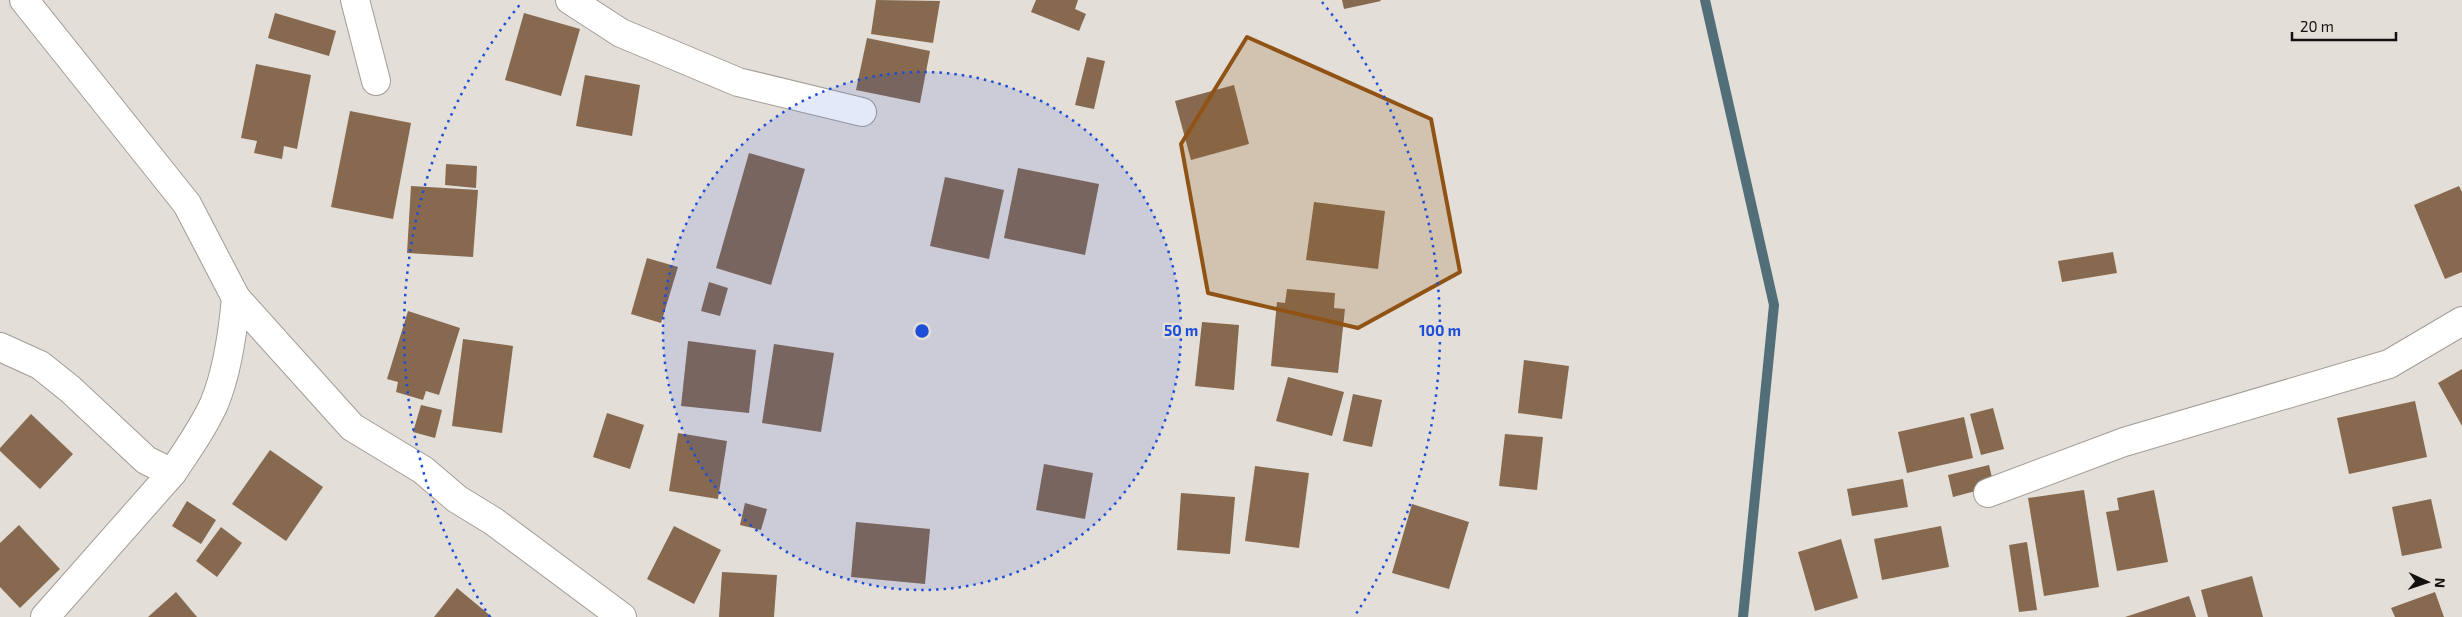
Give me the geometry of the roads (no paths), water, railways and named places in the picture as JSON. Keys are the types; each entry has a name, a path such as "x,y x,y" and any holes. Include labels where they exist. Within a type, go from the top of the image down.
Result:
{"street":[{"path":"24,0 187,204 236,298 352,427 423,470 457,500 492,521 622,617"},
{"path":"355,0 376,80"},
{"path":"570,0 621,33 738,82 862,112"},
{"path":"45,617 172,473 194,440 214,403 234,326 236,298"},
{"path":"1988,493 2124,442 2389,364 2462,321"},
{"path":"0,347 40,365 70,389 146,460 172,473"}],"waterway":[{"path":"1705,0 1774,305 1743,617"}]}
